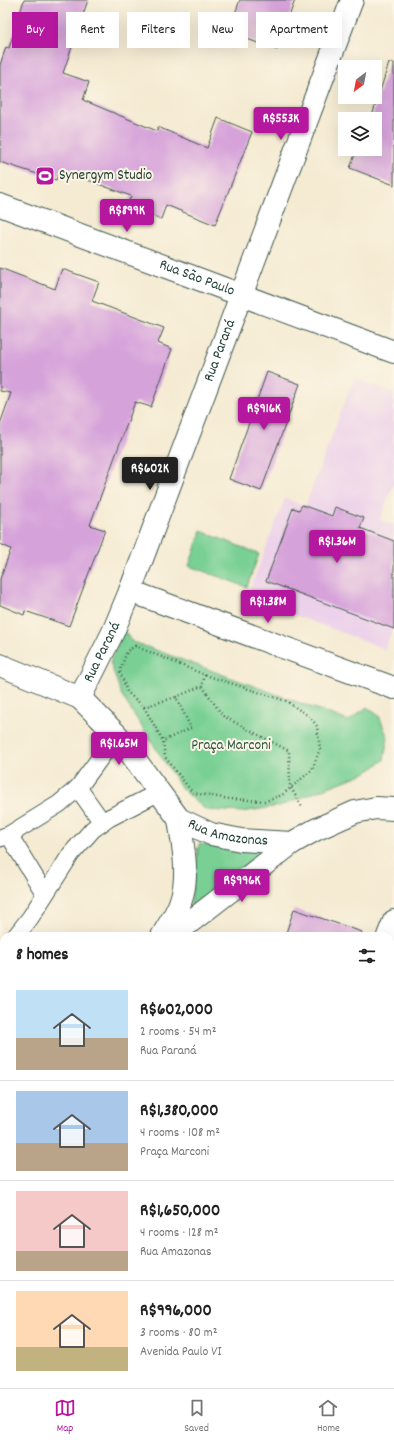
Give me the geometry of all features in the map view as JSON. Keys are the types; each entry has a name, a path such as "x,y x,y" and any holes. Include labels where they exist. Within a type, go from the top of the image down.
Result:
{"street":[{"name":"Rua Paraná","path":"80,698 113,632 130,591 352,0"},
{"name":"Rua São Paulo","path":"0,205 242,294 394,352"},
{"path":"130,591 394,688"},
{"name":"Rua Amazonas","path":"0,665 80,698 117,735 179,819 211,834 247,840 292,843"},
{"path":"177,932 292,843 315,830 355,812 376,808 394,809"},
{"path":"164,932 180,903 185,883 186,865 179,819"},
{"path":"390,932 394,921"}],"lane":[{"path":"45,894 4,836 59,804 78,788 117,735"},
{"path":"78,788 102,822"},
{"path":"19,932 30,918 71,854 93,829 102,822 159,792"}],"path":[{"path":"135,646 205,676 286,701 310,717 317,726 320,749 312,770 282,795 266,801 230,800 193,793 165,757 163,741 144,707 127,692 120,671 126,651 135,646"},
{"path":"202,686 205,676"},
{"path":"144,707 176,697 202,686"},
{"path":"202,686 223,716 288,751 292,787 315,830"},
{"path":"163,741 191,728 176,697"}],"shaded area":[{"path":"354,378 394,393 394,482 380,520 394,525 394,625 385,649 247,597 285,498 305,506"}],"green space":[{"path":"201,531 259,554 247,587 189,566"},
{"name":"Praça Marconi","path":"124,630 131,641 349,721 367,707 379,716 388,738 384,760 367,772 280,806 242,812 206,810 182,789 122,696 110,662"},
{"path":"199,844 268,851 190,908"}],"building":[{"path":"24,0 88,0 84,12 66,12 66,48 72,48 63,73 89,82 83,100 157,131 158,127 207,148 218,118 252,132 215,225 166,205 161,219 127,206 131,196 60,170 56,180 0,162 0,65 6,47 9,48 12,38 12,48 58,48 58,12 20,12"},
{"path":"240,0 295,0 291,12 256,12 256,42 248,39 248,12 236,12"},
{"path":"389,63 394,63 394,185 350,168 354,156 382,156 382,112 373,112 376,104 382,104 382,85"},
{"path":"0,268 55,289 62,269 99,282 92,301 164,328 158,343 172,349 151,407 135,402 90,525 105,530 69,626 25,611 24,615 0,605 0,579 11,549 0,544 0,424 11,393 0,391"},
{"path":"267,372 300,384 261,491 229,479"},
{"path":"302,505 332,516 335,507 364,518 360,528 394,541 394,629 266,581 293,508 299,510"},
{"path":"294,909 362,932 286,932"}],"place":[{"name":"Synergym Studio","path":"45,176"}]}
